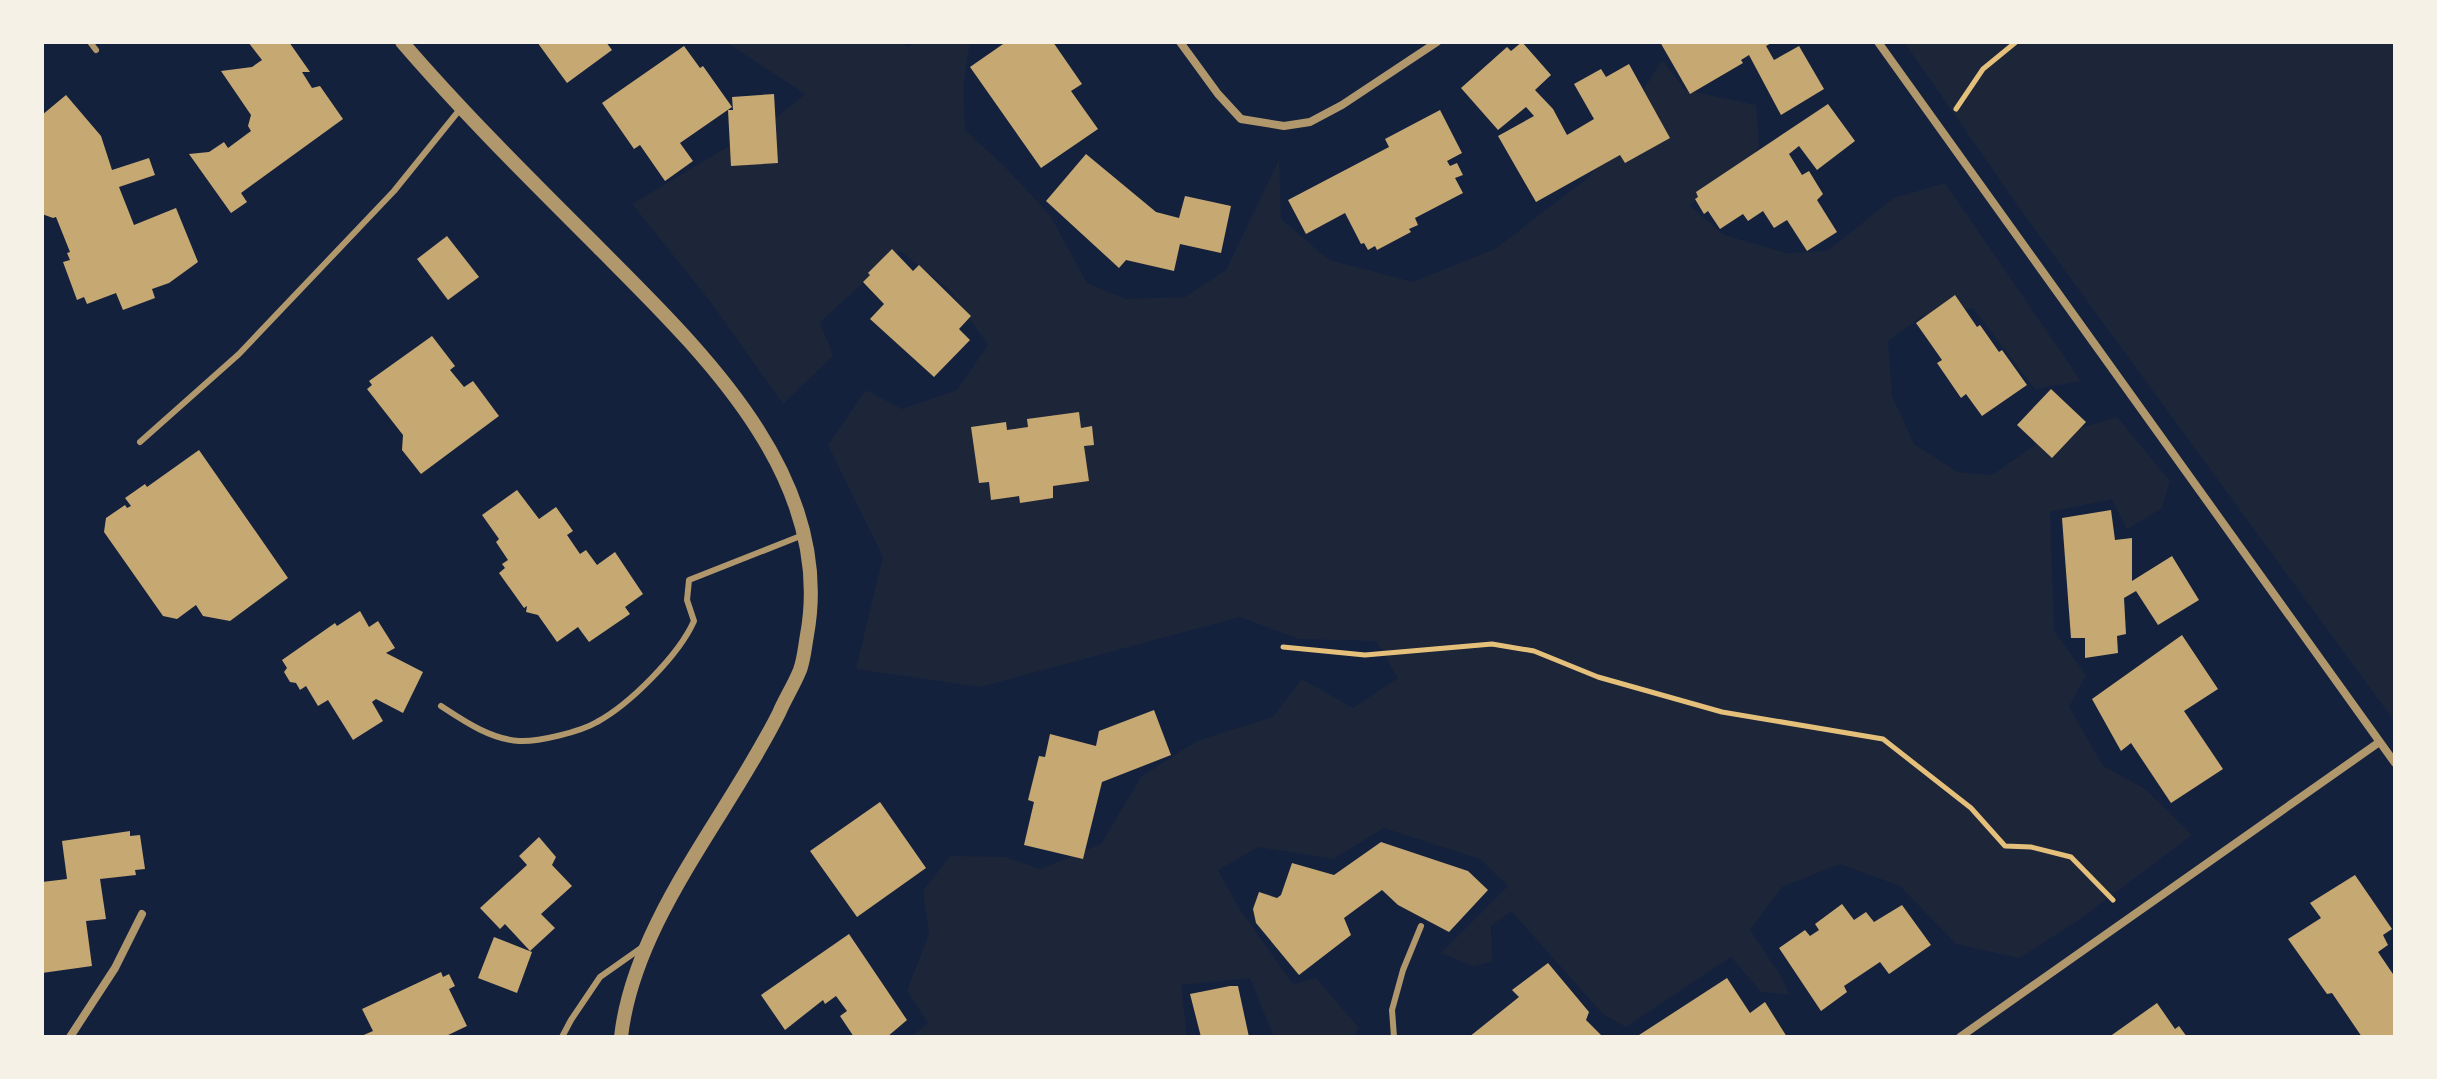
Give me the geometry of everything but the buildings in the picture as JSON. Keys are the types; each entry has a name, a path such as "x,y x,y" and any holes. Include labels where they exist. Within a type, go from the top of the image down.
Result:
{"street":[{"path":"402,42 461,108 670,320 735,394 769,449 792,496 809,561 811,612 800,669 770,732 697,852 648,943 623,1013 621,1037"},
{"path":"1180,42 1218,94 1241,119 1284,126 1310,122 1331,111 1437,42"},
{"path":"1878,42 2395,763"},
{"path":"1960,1037 2378,743"},
{"path":"70,1037 115,968 142,914"}],"lane":[{"path":"90,42 96,50"},
{"path":"140,442 239,354 394,191 461,108"},
{"path":"441,706 476,729 519,741 558,735 596,723 647,682 686,639 694,621 687,600 689,580 803,535"},
{"path":"1394,1037 1392,1010 1403,970 1421,926"},
{"path":"562,1037 600,977 648,943"}],"path":[{"path":"1941,131 1983,69 2016,42"},
{"path":"1283,647 1365,655 1492,644 1534,651 1598,677 1722,712 1883,739 1971,808 2005,846 2031,847 2071,857 2114,900"}],"shaded area":[{"path":"726,42 901,42 908,47 918,42 970,42 963,85 965,130 1050,215 1087,283 1126,299 1185,297 1226,270 1279,160 1281,219 1329,260 1413,282 1495,249 1589,177 1662,60 1685,90 1756,105 1759,147 1736,176 1689,205 1724,235 1786,253 1827,251 1894,198 1945,183 2081,381 2035,389 1973,308 1922,316 1888,341 1892,396 1914,444 1957,472 1992,475 2044,439 2117,417 2170,481 2162,508 2127,529 2112,499 2050,512 2054,631 2086,675 2069,707 2103,766 2145,789 2192,835 2076,922 2019,958 1956,944 1900,886 1840,864 1782,887 1750,930 1782,978 1789,995 1761,992 1731,957 1626,1027 1603,1014 1511,911 1491,926 1492,962 1473,966 1441,953 1508,886 1480,859 1384,828 1333,859 1258,847 1218,870 1239,908 1293,984 1316,978 1359,1028 1354,1037 1274,1037 1250,978 1181,985 1187,1037 911,1037 928,1023 907,991 929,934 923,891 950,856 1005,857 1040,869 1101,844 1141,777 1197,741 1273,717 1302,679 1353,708 1398,678 1376,641 1299,639 1240,617 980,687 856,669 883,557 828,445 866,390 902,409 957,390 988,345 950,290 899,250 820,322 833,356 783,404 710,301 632,204 776,118 805,94"},
{"path":"1904,42 2395,42 2395,722 2025,216"}]}
